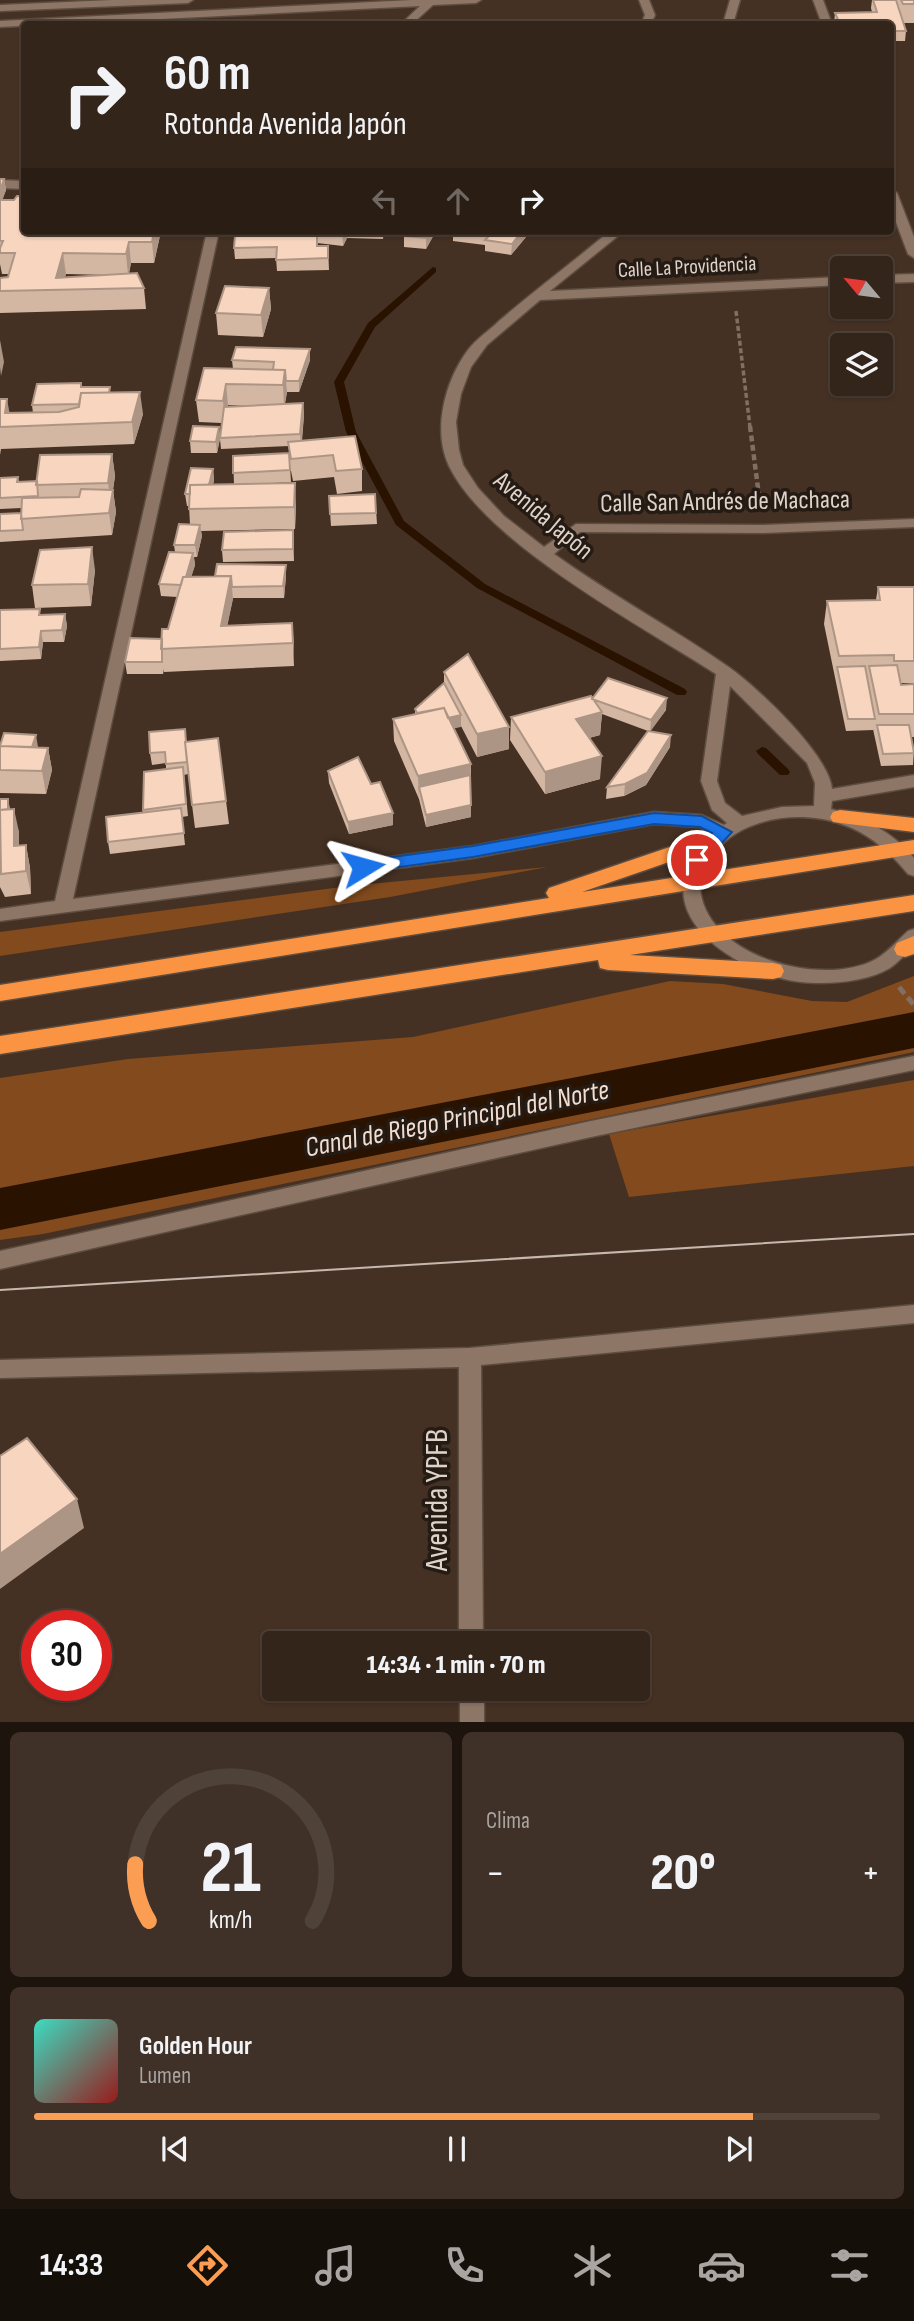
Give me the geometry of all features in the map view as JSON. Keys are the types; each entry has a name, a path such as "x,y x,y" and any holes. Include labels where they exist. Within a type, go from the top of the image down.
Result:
{"highway":[{"path":"829,809 914,825"},
{"path":"502,911 726,831"},
{"path":"0,993 906,848"},
{"path":"0,1045 568,959 914,903"},
{"path":"568,959 773,971"}],"street":[{"path":"0,8 188,0"},
{"path":"56,21 476,0"},
{"path":"645,0 650,15 647,21"},
{"path":"729,21 735,0"},
{"path":"818,0 826,21"},
{"path":"409,21 432,1"},
{"path":"0,24 21,23"},
{"path":"0,184 21,185"},
{"path":"894,201 914,254"},
{"path":"62,908 212,235"},
{"name":"Avenida Japón","path":"613,235 534,296 474,351 456,383 447,420 456,466 483,504 545,554 639,620 724,672 813,756 822,775 829,809"},
{"path":"893,279 914,278"},
{"name":"Calle La Providencia","path":"534,296 830,282"},
{"name":"Calle San Andrés de Machaca","path":"545,554 576,528 764,529 914,523"},
{"path":"724,672 709,781 726,831"},
{"path":"911,943 879,966 847,976 810,978 773,971 739,956 713,935 697,911 690,882 697,860 726,831 770,814 829,809 914,781"},
{"path":"829,809 906,848 914,870"},
{"path":"0,915 473,852 654,818 702,821 726,831"},
{"path":"0,1260 591,1129 914,1063"},
{"path":"0,1369 470,1357 914,1314"},
{"name":"Avenida YPFB","path":"470,1357 471,1631"},
{"path":"472,1701 472,1722"}],"path":[{"path":"733,286 764,529"}],"shaded area":[{"path":"547,867 390,897 0,956 0,932 349,886"},
{"path":"914,976 914,1014 0,1197 0,1078 128,1059 413,1037 670,981 723,984 812,1001 847,1002"},
{"path":"914,1037 914,1052 43,1234 0,1240 0,1220 412,1140"},
{"path":"914,1080 914,1166 629,1197 609,1134"}],"building":[{"path":"873,0 896,0 906,31 894,31 894,21 839,21 835,13 877,12"},
{"path":"901,0 914,0 914,4 903,4"},
{"path":"21,196 21,235 153,235 152,242 129,242 126,254 63,253 56,278 137,273 144,288 0,291 0,278 8,277 15,253 0,253 3,241 0,241 0,200 14,200"},
{"path":"317,235 317,246 328,246 328,258 276,260 277,247 234,248 235,236"},
{"path":"405,235 428,235 426,238"},
{"path":"490,235 519,235 512,244 485,240"},
{"path":"225,286 269,288 261,315 216,313"},
{"path":"236,347 310,349 299,381 286,381 285,370 273,370 274,362 232,360"},
{"path":"204,368 285,370 283,385 226,384 223,401 196,400"},
{"path":"81,383 81,387 110,387 109,393 81,393 79,404 32,405 37,384"},
{"path":"140,392 132,422 0,427 0,399 7,399 5,413 59,412 79,407 81,393"},
{"path":"303,403 300,434 220,438 224,407"},
{"path":"193,426 219,427 216,442 190,441"},
{"path":"355,436 362,469 336,471 333,455 291,459 288,442"},
{"path":"289,453 290,470 233,473 233,456"},
{"path":"112,454 108,483 36,485 40,455"},
{"path":"191,468 213,469 209,485 190,485 190,494 185,494"},
{"path":"18,477 17,482 37,481 38,496 0,498 0,478"},
{"path":"295,483 294,507 189,509 190,485"},
{"path":"81,489 113,490 109,513 21,519 22,498 79,497"},
{"path":"375,494 376,513 330,514 329,496"},
{"path":"21,513 23,530 0,531 0,514"},
{"path":"179,524 200,525 195,545 174,545"},
{"path":"293,530 293,549 222,550 224,532"},
{"path":"92,547 88,584 32,585 40,550"},
{"path":"169,552 193,553 181,585 159,584"},
{"path":"217,564 286,565 283,586 232,587 231,576 215,576"},
{"path":"231,576 221,626 292,623 293,643 161,649 162,629 168,629 183,577"},
{"path":"878,587 914,587 914,661 894,661 894,655 839,656 827,601 880,600"},
{"path":"40,609 39,615 65,614 62,630 41,631 39,647 0,649 0,610"},
{"path":"130,638 162,639 162,662 125,662"},
{"path":"468,654 509,727 477,734 444,672"},
{"path":"897,665 901,685 914,684 914,714 879,714 869,666"},
{"path":"865,666 875,719 848,719 837,667"},
{"path":"608,678 667,698 651,720 592,699"},
{"path":"444,683 461,715 448,718 444,708 417,713 415,709"},
{"path":"591,696 602,712 576,719 602,756 545,772 511,717"},
{"path":"444,708 471,764 418,776 393,719"},
{"path":"877,725 909,725 914,753 883,754"},
{"path":"185,729 187,762 166,764 165,752 150,753 149,732"},
{"path":"648,731 671,735 647,773 625,784 607,787"},
{"path":"4,733 36,735 32,747 0,746"},
{"path":"218,738 226,801 192,805 185,742"},
{"path":"0,746 48,748 42,771 0,770"},
{"path":"358,757 371,784 380,782 393,813 348,822 328,771"},
{"path":"183,767 186,804 143,810 144,772"},
{"path":"470,775 471,805 426,815 419,787"},
{"path":"0,799 8,799 8,809 0,810"},
{"path":"181,808 184,833 108,842 106,817"},
{"path":"14,809 14,846 26,845 26,871 1,874 0,810"},
{"path":"27,1438 77,1499 0,1554 0,1456"}],"waterway":[{"path":"433,270 371,325 339,382 351,432 400,523 481,586 681,692"},
{"path":"762,751 784,772"},
{"name":"Canal de Riego Principal del Norte","path":"0,1209 914,1030"}],"tram line":[{"path":"0,1290 914,1234"}],"route":[{"path":"363,867 473,852 654,818 702,821 724,832 714,839 697,860"}]}
